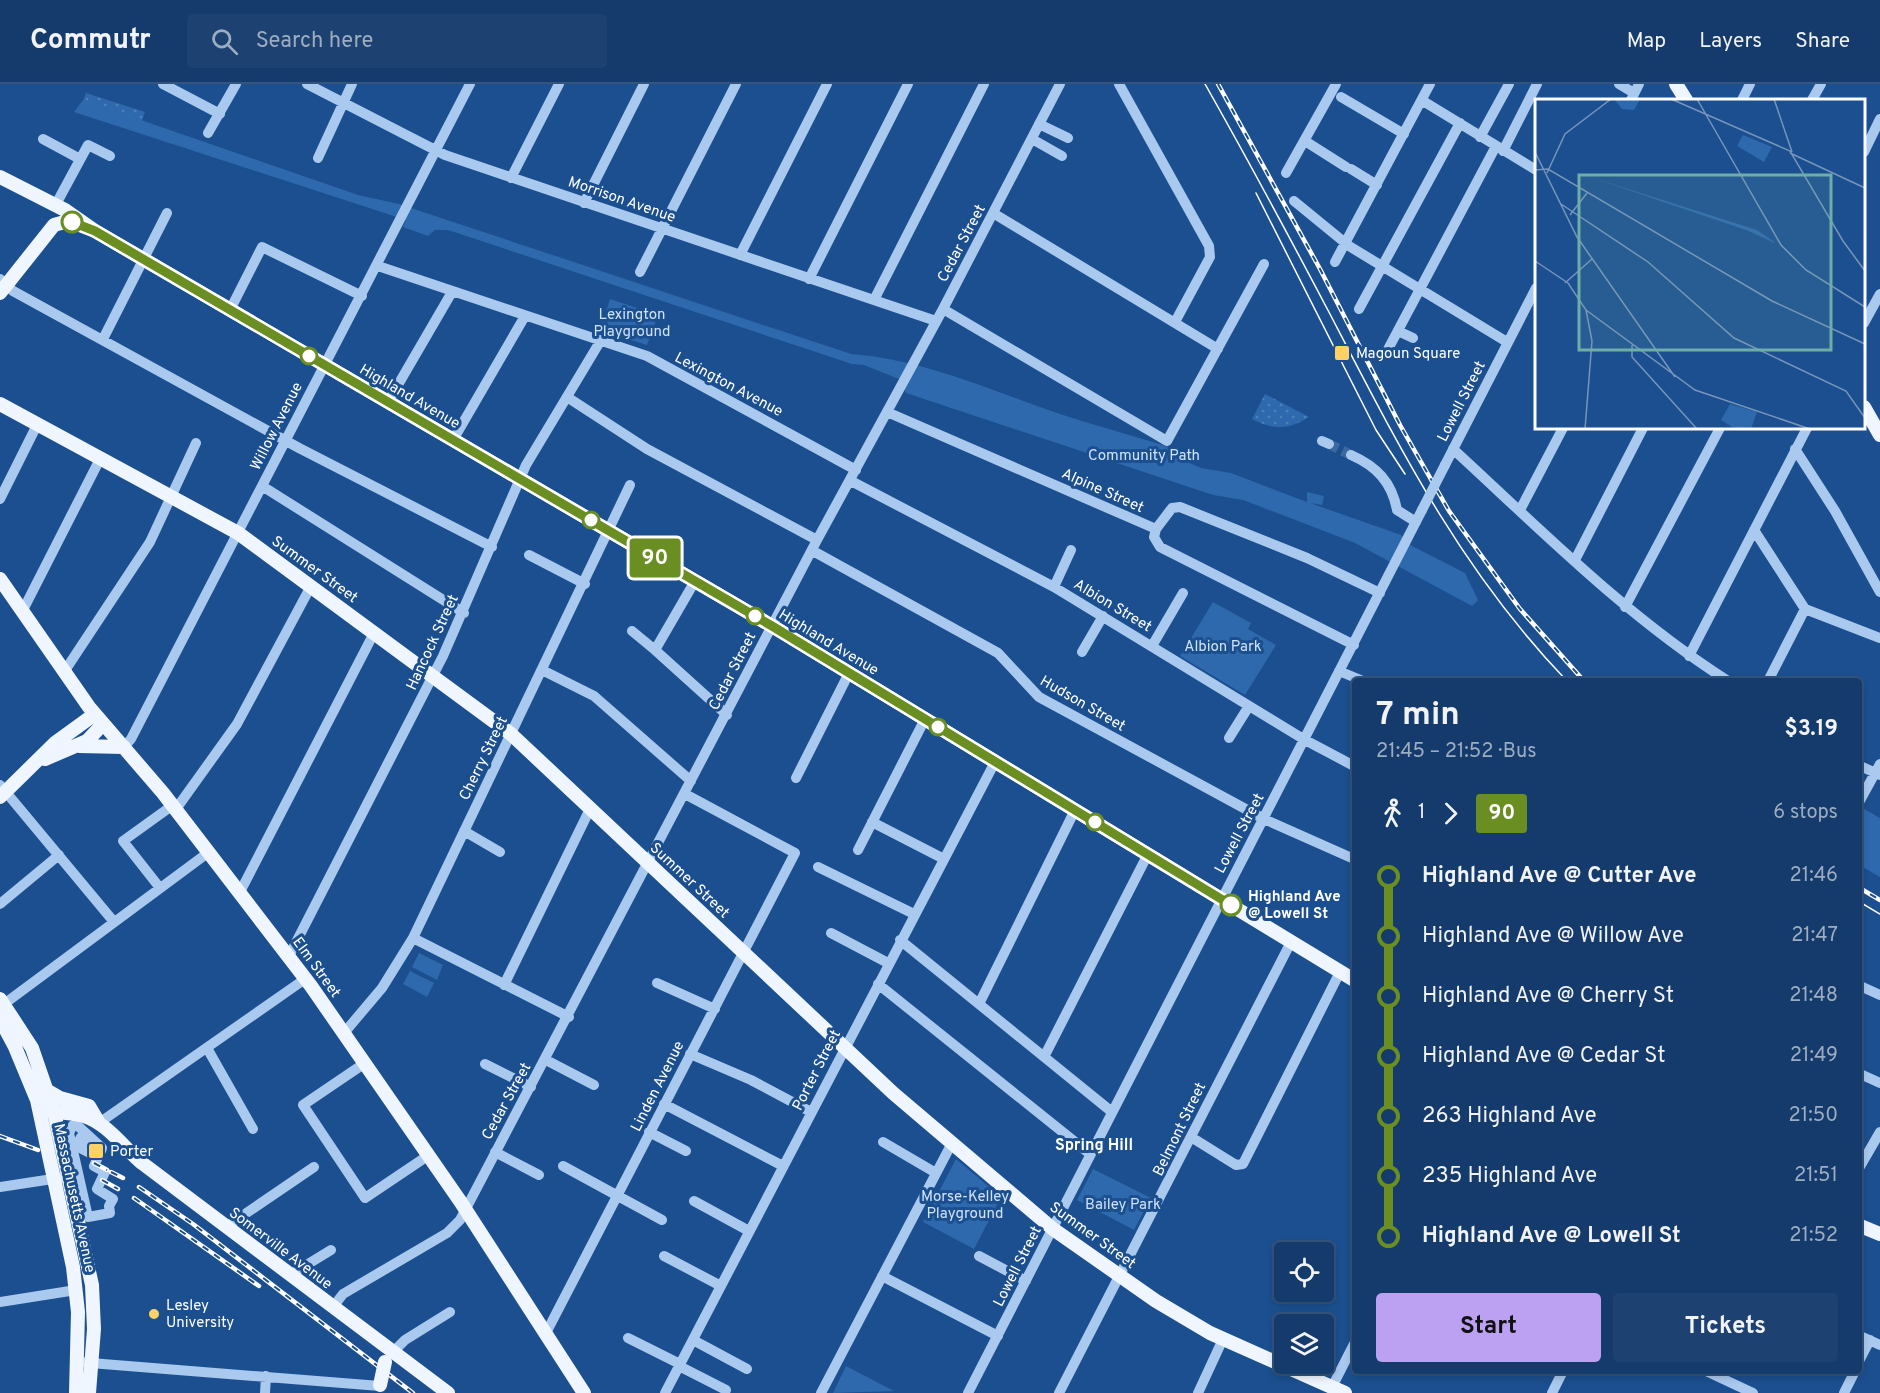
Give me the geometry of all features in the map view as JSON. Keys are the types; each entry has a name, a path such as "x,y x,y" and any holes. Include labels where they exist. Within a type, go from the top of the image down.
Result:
{"main road":[{"path":"1676,84 1685,99"},
{"name":"Highland Avenue","path":"0,177 26,193 55,206 143,260 772,626 1352,979"},
{"path":"2,286 54,225 55,215 52,211 26,193"},
{"name":"Highland Avenue","path":"54,225 69,221 95,231"},
{"name":"Summer Street","path":"0,404 238,533 510,734 845,1047 1053,1229 1167,1307 1223,1339 1338,1391"},
{"path":"1865,410 1880,435"},
{"name":"Elm Street","path":"0,579 99,719 174,807 289,956 429,1155 584,1393"},
{"path":"35,765 89,739 99,719"},
{"path":"2,791 35,765 59,740 99,719"},
{"path":"74,746 123,747"},
{"name":"Massachusetts Avenue","path":"2,1002 28,1041 54,1112 89,1393"},
{"name":"Massachusetts Avenue","path":"0,1019 5,1040 37,1100 92,1285 94,1329 76,1393"},
{"name":"Somerville Avenue","path":"48,1091 60,1098 88,1106 95,1112 99,1123"},
{"name":"Somerville Avenue","path":"37,1100 43,1108 54,1112 81,1115 99,1123 139,1160 333,1307 389,1357 448,1393"},
{"path":"1862,1227 1880,1234"},
{"path":"380,1388 389,1357"}],"street":[{"path":"164,84 220,114"},
{"path":"208,133 236,84"},
{"name":"Morrison Avenue","path":"308,84 435,151 936,321"},
{"path":"318,158 352,84"},
{"name":"Willow Avenue","path":"123,747 131,739 324,365 362,297 470,84"},
{"path":"511,178 559,84"},
{"path":"584,203 644,84"},
{"path":"640,272 736,84"},
{"path":"740,255 826,84"},
{"path":"809,279 908,84"},
{"path":"874,300 984,84"},
{"name":"Cedar Street","path":"333,1307 345,1293 447,1233 458,1223 466,1210 772,626 943,309 1060,84"},
{"path":"1119,84 1209,246 1210,257 1175,322"},
{"path":"1286,173 1336,84"},
{"path":"1335,261 1430,84"},
{"path":"1480,137 1509,84"},
{"path":"1386,352 1420,289 1447,248 1537,84"},
{"path":"1619,84 1635,93"},
{"path":"1742,99 1750,84"},
{"path":"1813,99 1821,84"},
{"path":"1341,97 1404,134"},
{"path":"1423,100 1535,169"},
{"path":"1865,148 1880,119"},
{"path":"1359,309 1460,123"},
{"path":"1040,124 1068,138"},
{"path":"44,139 80,159"},
{"path":"1032,139 1062,156"},
{"path":"1305,141 1377,185"},
{"path":"55,206 88,144 110,156"},
{"path":"1294,201 1346,242 1383,267 1507,342"},
{"path":"103,339 167,213"},
{"path":"993,213 1218,349"},
{"path":"230,310 262,247 362,297"},
{"path":"943,309 1167,441 1264,264"},
{"name":"Lexington Avenue","path":"378,266 647,356 856,470"},
{"path":"2,286 492,547"},
{"name":"Lowell Street","path":"969,1393 1535,290"},
{"path":"388,402 452,292"},
{"path":"1865,320 1880,294"},
{"path":"453,440 525,316"},
{"path":"1398,331 1413,338"},
{"name":"Hancock Street","path":"289,956 464,613 520,479 601,340"},
{"name":"Hudson Street","path":"567,397 647,449 998,653 1031,692 1039,697 1264,819 1352,858"},
{"name":"Alpine Street","path":"888,412 1156,529 1154,537 1160,547 1354,645"},
{"path":"0,499 37,425"},
{"path":"1520,510 1562,429"},
{"path":"1575,560 1643,429"},
{"path":"1625,607 1719,429"},
{"path":"1689,656 1806,429"},
{"path":"64,672 150,542 196,443"},
{"path":"1453,449 1625,607 1689,656 1723,678"},
{"path":"1796,449 1835,511 1880,592"},
{"path":"1351,455 1382,475 1393,492 1397,510 1416,522"},
{"path":"22,612 100,459"},
{"name":"Albion Street","path":"851,481 1053,587 1305,740 1352,765"},
{"name":"Cherry Street","path":"344,1033 382,988 413,938 610,532 630,485"},
{"path":"262,486 464,613"},
{"path":"1156,529 1172,508 1180,507 1307,558 1380,593"},
{"path":"1754,530 1805,609 1880,638"},
{"path":"1053,587 1071,550"},
{"path":"529,555 585,584"},
{"path":"655,650 695,581"},
{"path":"160,888 123,841 174,807 237,724 311,586"},
{"path":"1152,646 1183,593"},
{"path":"1770,678 1805,609"},
{"path":"1082,652 1103,616"},
{"path":"632,631 727,715"},
{"path":"240,892 374,633"},
{"path":"542,670 594,696 692,781"},
{"path":"1339,671 1356,678"},
{"path":"796,778 849,673"},
{"path":"1229,738 1249,706"},
{"path":"858,850 925,719"},
{"name":"Porter Street","path":"665,1393 995,762"},
{"path":"1862,766 1878,770 1862,797"},
{"path":"2,791 114,922"},
{"name":"Linden Avenue","path":"546,1333 795,853 685,794"},
{"path":"504,985 590,809"},
{"path":"979,1004 1075,810"},
{"path":"872,822 944,859"},
{"path":"464,831 500,852"},
{"path":"2,1002 209,852"},
{"path":"1044,1058 1148,854"},
{"path":"0,904 59,855"},
{"path":"818,867 914,914"},
{"path":"831,933 888,963"},
{"path":"413,938 569,1017"},
{"path":"900,940 1112,1112"},
{"name":"Belmont Street","path":"1059,1393 1291,942"},
{"path":"1191,1137 1236,1165 1243,1164 1340,972"},
{"path":"99,1123 305,979"},
{"path":"657,983 715,1009"},
{"path":"878,984 1090,1154"},
{"path":"1862,987 1880,995"},
{"path":"207,1048 253,1128"},
{"path":"690,1054 751,1080 811,1112"},
{"path":"546,1060 594,1084"},
{"path":"365,1063 303,1105 365,1198 429,1155"},
{"path":"485,1064 531,1087"},
{"path":"1862,1075 1880,1083"},
{"path":"664,1104 783,1166"},
{"path":"78,1126 102,1148 101,1151 88,1145 90,1142 81,1137 79,1141 82,1149 98,1158 94,1166 105,1172 97,1189 113,1199 109,1206 110,1213 88,1217 70,1134 71,1127 78,1126"},
{"path":"649,1132 687,1151"},
{"path":"1862,1163 1880,1132"},
{"path":"882,1142 936,1173"},
{"path":"821,1393 952,1143"},
{"path":"495,1152 539,1175"},
{"path":"563,1166 662,1220"},
{"path":"226,1227 314,1167"},
{"path":"0,1187 61,1178"},
{"path":"694,1201 749,1231"},
{"path":"290,1275 331,1250"},
{"path":"664,1256 721,1286"},
{"path":"979,1256 1026,1281"},
{"path":"882,1276 998,1336"},
{"path":"0,1302 76,1290"},
{"path":"389,1357 405,1340 450,1312"},
{"path":"628,1338 726,1390"},
{"path":"1198,1393 1223,1339"},
{"path":"693,1340 747,1369"},
{"path":"1862,1359 1876,1341"},
{"path":"1338,1391 1352,1350"},
{"path":"85,1363 266,1376 380,1388"},
{"path":"1552,1393 1562,1374"},
{"path":"1712,1374 1753,1393"},
{"path":"1844,1393 1854,1374"},
{"path":"265,1393 266,1376"}],"green space":[{"path":"86,93 145,112 141,123 82,104"},
{"name":"Community Path","path":"83,100 358,195 399,204 851,354 904,362 957,377 1060,414 1178,450 1176,457 1201,468 1231,473 1307,502 1307,492 1324,496 1322,505 1310,503 1401,535 1412,546 1465,573 1478,600 1472,606 1355,543 1243,500 1213,495 906,393 899,379 864,365 852,364 448,230 435,230 428,236 403,227 406,220 74,112"},
{"name":"Lexington Playground","path":"610,299 658,315 647,345 600,330"},
{"path":"1265,394 1309,417 1280,427 1252,419"},
{"name":"Albion Park","path":"1213,602 1251,623 1248,629 1276,645 1245,695 1180,656"},
{"path":"1864,809 1880,818 1880,877 1862,867 1862,813"},
{"path":"419,953 443,965 437,980 412,967"},
{"path":"410,971 434,983 427,997 403,984"},
{"name":"Morse-Kelley Playground","path":"956,1159 1001,1197 974,1249 923,1222"},
{"name":"Bailey Park","path":"1093,1169 1151,1198 1134,1230 1077,1200"},
{"path":"846,1366 894,1391 833,1393"}],"tunnel":[{"path":"1329,444 1351,455"}],"tram line":[{"path":"1205,84 1382,414 1436,508 1464,553 1496,597 1564,678"},
{"path":"1256,193 1376,430 1405,474"},
{"path":"1862,903 1880,914"}],"railway":[{"path":"1218,84 1320,269 1400,425 1449,511 1520,609 1581,678"},
{"path":"1862,889 1880,900"},
{"path":"0,1136 38,1150"},
{"path":"94,1163 107,1170"},
{"path":"111,1172 123,1178"},
{"path":"102,1180 118,1189"},
{"path":"139,1187 193,1224 413,1393"},
{"path":"134,1198 259,1286"}],"bus line":[{"name":"90","path":"72,222 95,231 772,626 1231,905"}],"place":[{"name":"Magoun Square","path":"1342,353"},
{"name":"Highland Ave @ Lowell St","path":"1231,905"},
{"name":"Porter","path":"96,1151"},
{"name":"Lesley University","path":"154,1314"}],"district":[{"name":"Spring Hill","path":"1094,1144"}]}
